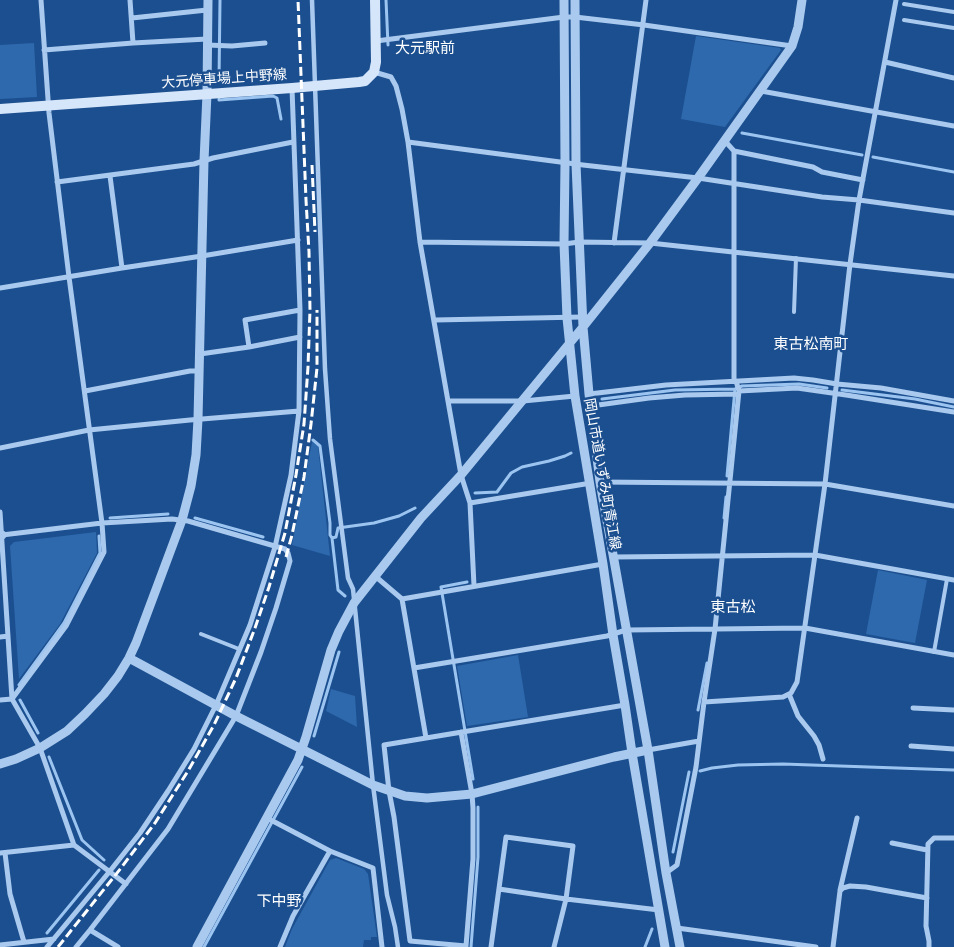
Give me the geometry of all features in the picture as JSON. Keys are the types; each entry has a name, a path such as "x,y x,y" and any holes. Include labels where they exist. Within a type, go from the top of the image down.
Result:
{"main road":[{"path":"374,72 384,40 375,0"},
{"name":"大元停車場上中野線","path":"0,109 359,82 374,72"}],"street":[{"path":"0,700 12,699 66,626 104,552 102,523 48,106 40,0"},
{"path":"130,0 133,43"},
{"path":"0,764 40,748 67,731 85,714 118,676 136,642 182,520 191,486 196,455 198,419 208,0"},
{"path":"312,0 325,369 330,439 348,578 353,589 373,785 387,895 396,927 398,947"},
{"name":"岡山市道いずみ町青江線","path":"564,0 566,163 564,244 567,318 575,396 604,564 613,635 665,947"},
{"name":"岡山市道いずみ町青江線","path":"575,0 576,164 582,322 589,394 600,482 648,750 666,872 680,947"},
{"path":"614,242 646,0"},
{"path":"197,947 271,819 302,750 331,650 354,602 421,518 461,475 570,342 582,322 650,242 698,178 792,46 798,27 802,0"},
{"path":"704,702 783,697 791,693 797,682 825,484 859,200 896,0"},
{"path":"132,18 207,10"},
{"path":"384,40 575,17 792,46"},
{"path":"44,50 133,43 207,42 232,46 265,43"},
{"path":"884,62 954,78"},
{"path":"374,72 391,77 396,86 408,142 420,242 461,475 470,503 474,586"},
{"path":"47,947 140,833 194,749 216,705 250,625 275,546 291,475 299,411 300,310 292,88"},
{"path":"761,91 954,126"},
{"path":"725,141 734,151 813,167 822,172 863,180"},
{"path":"57,182 194,164 213,158 293,142"},
{"path":"408,142 698,178 822,197 954,213"},
{"path":"666,872 677,865 696,767 716,629 730,482 736,389 734,151"},
{"path":"110,176 122,268"},
{"path":"0,288 298,240"},
{"path":"420,242 564,244 579,242 650,242 954,276"},
{"path":"249,347 245,320 300,310"},
{"path":"434,320 567,318 582,322"},
{"path":"200,354 300,337"},
{"path":"85,391 190,371 200,371"},
{"path":"591,406 736,389 794,378 880,388 954,400"},
{"path":"589,394 666,385 736,389 798,388 954,412"},
{"path":"448,401 522,401 575,396"},
{"path":"0,448 89,430 299,411"},
{"path":"470,503 600,482 730,482 825,484 954,506"},
{"path":"0,512 12,699 40,748 74,845 126,884"},
{"path":"1,535 102,523 172,519 182,520 284,549 288,553 290,561 267,634 236,716 168,828 76,947"},
{"path":"614,557 815,555 954,580"},
{"path":"402,599 604,564"},
{"path":"375,576 402,599 426,738"},
{"path":"414,668 613,635 626,630 805,628 954,655"},
{"path":"0,637 8,636"},
{"path":"129,658 302,750 373,785 405,796 427,798 472,794 632,753 699,741"},
{"path":"789,694 798,716 819,745 823,759"},
{"path":"464,732 473,808 473,859 466,946 410,941 384,745 625,705"},
{"path":"913,708 954,710"},
{"path":"911,746 954,749"},
{"path":"833,947 840,891 857,818"},
{"path":"271,819 330,851 373,868 382,947"},
{"path":"491,947 506,837 573,846 566,899 554,947"},
{"path":"929,947 926,926 928,844 934,838 954,838"},
{"path":"892,843 928,850"},
{"path":"24,942 10,894 3,853 74,845"},
{"path":"280,947 293,916 330,851"},
{"path":"840,891 850,886 866,887 926,898"},
{"path":"499,889 660,910"},
{"path":"677,928 778,945 816,947"},
{"path":"90,930 118,947"},
{"path":"0,945 54,939"}],"lane":[{"path":"904,4 954,12"},
{"path":"904,20 954,28"},
{"path":"794,312 796,258"},
{"path":"934,652 947,579"},
{"path":"201,634 240,650"}],"shaded area":[{"path":"696,36 780,48 781,50 725,127 681,119"},
{"path":"34,43 37,97 0,99 0,45"},
{"path":"312,442 318,446 330,556 292,545"},
{"path":"96,532 97,553 60,624 19,679 10,546 14,542"},
{"path":"878,570 927,580 915,643 866,634"},
{"path":"518,655 528,717 467,726 457,666"},
{"path":"331,689 355,696 357,727 326,711"},
{"path":"336,858 364,869 368,874 377,937 371,937 371,940 364,940 363,947 285,947 292,929 330,860"}],"waterway":[{"path":"219,81 220,0"},
{"path":"386,0 388,45"},
{"path":"219,99 273,96 277,98 281,119"},
{"path":"742,133 862,155"},
{"path":"873,157 954,172"},
{"path":"602,399 675,390 735,389 742,386 799,384 827,388"},
{"path":"727,476 735,389"},
{"path":"842,390 915,399 954,407"},
{"path":"313,440 320,446 338,590 345,596"},
{"path":"475,493 497,492 511,473 522,467 549,461 571,453"},
{"path":"724,518 726,497"},
{"path":"332,538 336,537 338,528 374,523 399,516 415,508"},
{"path":"110,518 168,514"},
{"path":"195,518 263,537"},
{"path":"19,685 64,623 100,553 99,536"},
{"path":"467,582 441,587 473,779"},
{"path":"314,736 339,652"},
{"path":"698,710 707,663"},
{"path":"20,700 38,733"},
{"path":"49,757 82,840 104,860"},
{"path":"700,771 738,765 783,764 954,770"},
{"path":"204,947 302,767"},
{"path":"673,852 689,772"},
{"path":"471,947 478,857 478,807"},
{"path":"47,933 99,870"},
{"path":"645,947 652,929"}],"railway":[{"path":"58,947 155,823 214,725 236,678 255,628 285,533 304,424 310,310 298,0"},
{"path":"312,165 315,232"},
{"path":"286,557 304,477 311,424 317,368 317,310"}],"district":[{"name":"大元駅前","path":"425,49"},
{"name":"東古松南町","path":"811,345"},
{"name":"東古松","path":"733,608"},
{"name":"下中野","path":"279,902"}]}
